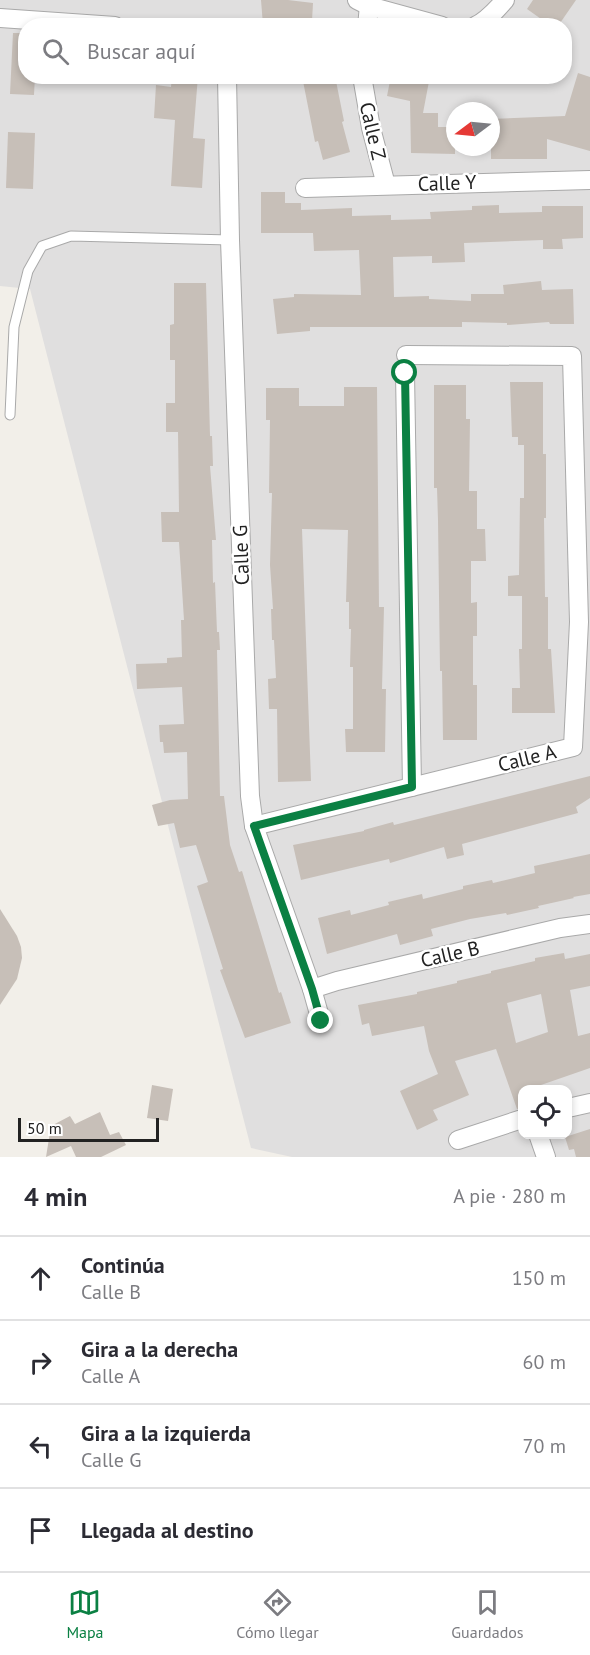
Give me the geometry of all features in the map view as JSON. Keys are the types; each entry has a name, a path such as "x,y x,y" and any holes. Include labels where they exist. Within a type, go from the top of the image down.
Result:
{"street":[{"path":"487,18 506,0"},
{"path":"366,18 363,3 415,18"},
{"path":"0,18 18,19"},
{"name":"Calle G","path":"227,84 230,240 250,796 254,826 312,989 321,1021"},
{"name":"Calle Z","path":"363,84 371,128 386,185"},
{"name":"Calle Y","path":"305,188 590,180"},
{"name":"Calle A","path":"254,826 412,787 573,747 585,621 582,455 572,356 405,364 412,787"},
{"name":"Calle B","path":"312,989 560,928 590,924"},
{"path":"572,1107 590,1103"},
{"path":"458,1140 518,1120"},
{"path":"540,1139 546,1157"}],"lane":[{"path":"10,415 14,327 28,271 42,246 71,236 230,240"}],"shaded area":[{"path":"0,0 590,0 590,1157 292,1157 251,1148 30,289 0,286"}],"building":[{"path":"261,0 313,3 312,18 262,18"},
{"path":"533,0 576,0 564,18 540,18 527,9"},
{"path":"13,33 18,33 18,84 35,84 34,95 10,94"},
{"path":"578,73 590,77 590,151 547,139 547,159 491,159 491,156 500,156 500,119 565,116"},
{"path":"171,84 197,84 193,138 205,139 202,188 171,186 175,120 154,118 156,85 171,87"},
{"path":"304,84 337,84 344,121 342,122 350,152 323,160 318,141 315,142"},
{"path":"389,84 428,84 423,113 438,113 438,127 446,127 446,154 411,153 410,101 387,96"},
{"path":"8,132 35,133 33,189 6,188"},
{"path":"261,192 285,192 285,203 301,203 301,210 352,208 352,216 391,215 391,220 431,219 430,212 472,210 472,206 499,205 499,213 542,212 542,206 583,206 583,238 562,239 563,249 543,249 543,240 464,243 465,262 432,263 432,256 393,257 394,297 429,296 429,299 471,301 471,294 504,294 503,285 541,281 542,290 573,289 574,324 550,324 549,322 507,325 507,323 462,322 462,327 310,327 310,331 277,334 273,299 294,297 294,294 361,295 359,250 314,251 313,233 261,233"},
{"path":"174,283 206,283 210,436 212,436 213,466 210,466 216,540 212,540 213,583 215,582 220,650 217,650 220,796 224,796 230,845 239,872 242,871 279,993 281,992 291,1023 245,1038 220,970 223,969 197,886 208,882 196,845 180,848 174,823 158,826 152,805 170,800 188,799 187,752 164,753 163,742 160,742 159,725 184,724 182,687 137,689 136,664 167,663 167,658 182,657 181,620 184,620 179,542 162,542 161,512 179,512 178,432 166,432 166,403 175,403 175,360 170,360 170,325 174,324"},
{"path":"510,382 543,382 543,454 546,454 545,597 548,597 548,649 551,649 555,713 512,713 512,688 520,688 519,649 522,649 522,596 508,596 508,576 519,575 520,498 524,498 524,445 518,445 518,437 512,437"},
{"path":"434,385 466,385 466,419 470,419 469,491 477,491 477,529 485,529 486,561 471,561 471,603 477,602 477,636 473,636 473,685 477,685 477,740 443,740 437,488 434,488"},
{"path":"344,387 377,387 379,607 384,607 382,689 386,689 385,752 346,752 345,729 353,729 351,629 349,629 349,602 346,602 348,530 302,529 311,781 278,782 277,709 269,709 268,679 276,678 271,609 273,609 270,565 272,493 269,493 270,420 266,420 266,388 299,388 299,406 344,406"},
{"path":"590,776 590,798 576,807 578,813 462,844 464,855 447,859 444,847 390,863 389,859 301,880 293,845 364,831 393,822 394,825"},
{"path":"590,854 590,894 538,906 539,908 507,915 506,913 470,919 431,929 433,936 400,945 397,934 327,954 318,918 350,910 351,915 389,905 388,902 422,894 423,899 463,889 463,886 492,880 493,883 535,873 534,866"},
{"path":"0,909 17,936 22,958 17,979 0,1005"},
{"path":"564,953 565,959 590,954 590,986 570,990 578,1036 590,1033 590,1068 541,1085 518,1085 517,1109 496,1049 455,1061 469,1095 433,1110 438,1120 417,1130 400,1091 438,1074 429,1051 424,1026 372,1036 369,1023 362,1025 358,1005 417,994 417,992 491,973 491,971 535,961 535,958","holes":["541,994 548,1032 516,1043 507,1003"]},
{"path":"152,1085 173,1089 168,1121 147,1118"},
{"path":"100,1112 110,1135 119,1132 126,1145 101,1157 76,1157 71,1146 46,1157 51,1126 70,1116 75,1124"},
{"path":"590,1129 590,1157 576,1157 574,1149 569,1150 566,1139 572,1139 572,1135"}],"route":[{"path":"321,1021 312,989 254,826 412,787 405,373"}]}
